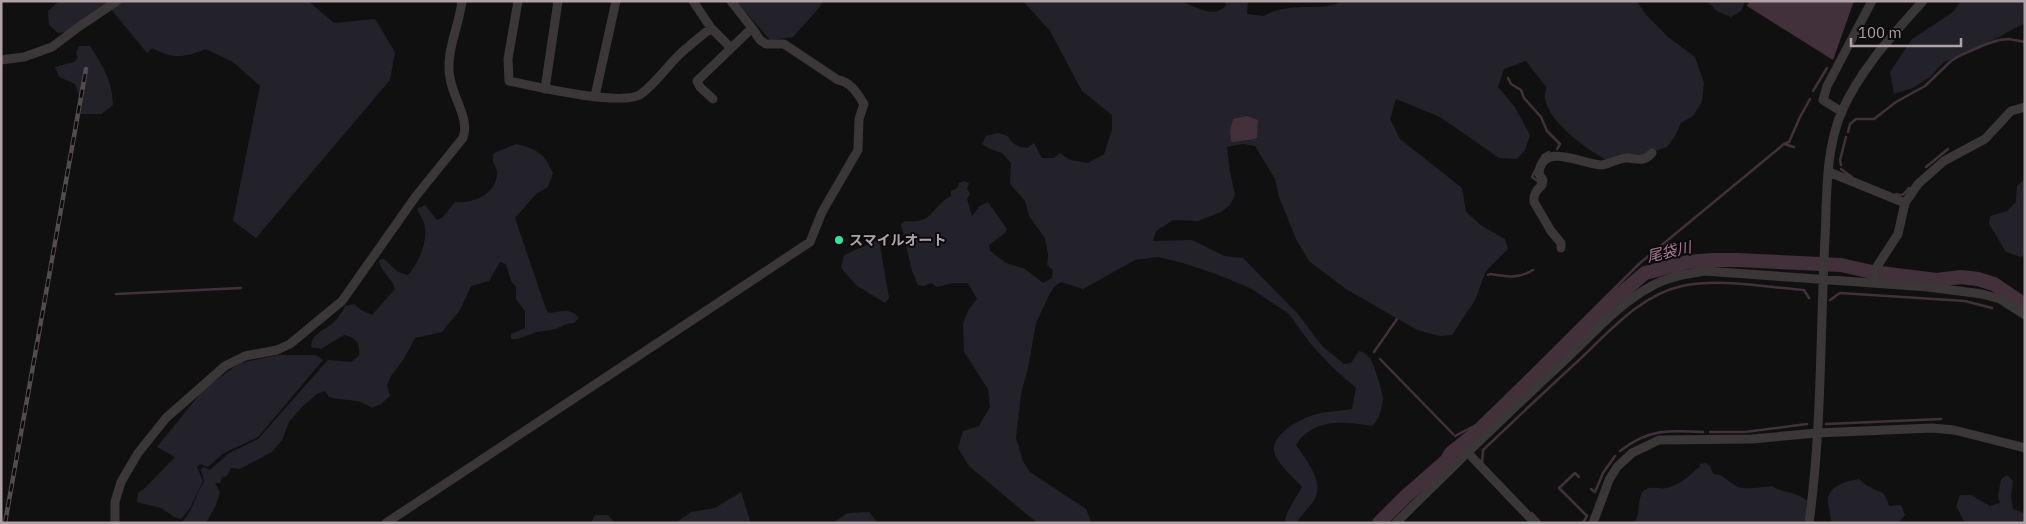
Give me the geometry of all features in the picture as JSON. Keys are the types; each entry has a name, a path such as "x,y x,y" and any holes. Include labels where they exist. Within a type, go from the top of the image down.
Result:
{"street":[{"path":"1,60 24,57 52,47 117,1"},
{"path":"115,523 115,502 121,482 138,453 166,418 225,366 236,359 277,350 290,344 342,301 416,196 463,138 465,132 463,120 450,79 449,64 462,1"},
{"path":"518,1 508,59 509,81 545,89 595,96 632,98 641,94 682,52 711,28"},
{"path":"545,89 558,1"},
{"path":"595,96 616,1"},
{"path":"693,1 711,28 730,48"},
{"path":"386,523 810,242 822,212 858,150 859,119 864,104 846,82 838,80 784,44 766,44 760,40 731,1"},
{"path":"1842,112 1823,100 1827,86 1872,1"},
{"path":"1808,523 1814,481 1823,275 1832,146 1842,112 1854,87 1871,62 1923,1"},
{"path":"713,99 697,81 752,28"},
{"path":"1873,276 1898,234 1905,202 1918,184 1936,167 1954,154 1984,140 2011,111 2025,107"},
{"path":"1561,248 1561,244 1534,202 1535,192 1543,180 1539,174 1542,164 1548,159 1563,156 1600,165 1622,159 1636,160 1647,158 1652,153"},
{"path":"1829,172 1905,202"},
{"path":"1396,523 1467,452 1619,309 1650,287 1684,274 1705,271 1873,276 1982,294 2000,299 2025,315"},
{"path":"1593,523 1609,480 1617,467 1625,458 1648,444 1660,440 1746,440 1817,433 1932,428 1946,429 2025,448"},
{"path":"1467,452 1535,523"}],"shaded area":[{"path":"59,1 308,1 334,23 375,19 395,52 390,80 256,238 233,221 260,86 233,62 206,49 184,56 172,56 152,48 147,53 106,3 66,32 58,33 49,25 48,11"},
{"path":"736,1 823,1 793,37 770,40"},
{"path":"1023,1 1176,1 1202,10 1215,12 1221,10 1226,5 1225,1 1248,1 1247,14 1264,16 1284,9 1325,6 1344,1 1636,1 1648,17 1669,38 1695,57 1704,83 1702,102 1693,116 1681,123 1667,147 1636,157 1621,154 1606,160 1579,142 1561,126 1548,108 1545,99 1546,87 1526,61 1504,69 1498,87 1515,107 1530,135 1525,150 1517,159 1499,158 1440,117 1396,99 1390,119 1400,139 1462,188 1466,212 1482,226 1505,239 1508,249 1486,271 1475,300 1452,335 1440,336 1417,330 1346,289 1309,261 1297,241 1279,197 1275,179 1255,146 1243,144 1227,147 1235,195 1230,205 1221,212 1198,221 1173,220 1156,231 1153,241 1192,240 1224,256 1243,258 1298,314 1322,346 1344,364 1351,363 1359,351 1369,357 1383,395 1379,417 1372,426 1351,423 1330,424 1311,430 1303,436 1296,445 1314,472 1317,487 1316,495 1313,502 1296,523 1284,523 1288,511 1302,487 1276,457 1274,449 1276,442 1286,429 1302,419 1321,413 1352,409 1356,388 1332,367 1310,343 1289,314 1250,288 1216,274 1158,257 1135,260 1083,289 1061,282 1050,293 1036,323 1021,394 1016,438 1023,461 1030,472 1086,509 1091,521 1090,523 1036,522 969,466 958,448 963,431 979,426 990,407 988,389 964,352 963,323 969,309 977,299 968,283 953,283 937,287 931,283 924,286 918,285 912,271 901,224 905,221 927,218 951,196 951,191 957,188 959,183 964,181 969,183 967,189 970,194 967,199 972,216 980,206 988,202 1007,229 1005,233 989,245 990,251 1006,263 1025,269 1043,283 1052,278 1053,270 1047,265 1048,255 1045,238 1029,216 1025,201 1010,184 1011,163 1002,153 982,144 986,136 998,133 1008,136 1016,145 1021,147 1027,148 1034,143 1042,158 1054,158 1060,153 1070,160 1088,163 1104,154 1112,130 1112,115 1082,91 1050,31"},
{"path":"1707,1 1745,1 1741,11 1731,17 1717,11"},
{"path":"1749,1 1854,1 1833,60 1747,6"},
{"path":"1961,1 2025,1 2025,23 1978,48 1944,62 1930,77 1913,88 1894,94 1890,72 1912,39 1953,12"},
{"path":"79,46 90,46 109,80 113,105 101,114 81,114 80,99 75,84 59,77 55,67 74,62 78,57 76,53"},
{"path":"1247,116 1258,120 1257,137 1255,139 1231,141 1230,131 1233,119"},
{"path":"516,144 535,150 543,156 553,173 548,187 536,194 515,218 546,309 549,313 572,312 579,318 574,323 555,329 540,331 518,339 511,339 511,334 525,328 525,311 516,299 516,287 511,281 506,264 500,262 489,281 471,286 460,310 442,332 415,338 387,385 390,396 381,404 372,408 356,401 329,397 325,391 317,394 289,422 282,440 272,452 240,469 231,468 227,476 222,477 220,483 215,483 220,492 216,505 206,523 181,523 188,514 204,482 201,469 203,467 210,470 229,453 258,439 328,360 351,362 359,356 357,342 348,336 344,335 321,349 311,347 313,338 337,319 345,306 354,304 372,315 395,289 379,260 384,259 398,272 408,275 419,257 425,236 424,223 417,209 425,205 437,220 442,218 455,202 475,200 482,197 492,188 497,175 493,160 494,153"},
{"path":"2025,179 2025,255 2021,257 2006,252 1989,224 1990,216 2007,211 2016,202 2017,186"},
{"path":"878,234 889,298 885,303 856,285 841,268 844,255 869,244"},
{"path":"278,355 316,355 323,360 258,437 224,453 208,467 200,464 197,467 203,481 190,508 181,519 174,517 161,508 137,502 138,493 175,457 157,447 204,389 240,363"},
{"path":"1706,463 1710,466 1713,474 1721,476 1738,487 1772,486 1803,498 1807,501 1806,523 1634,523 1638,516 1644,490 1667,488 1677,484 1700,467 1700,464"},
{"path":"2007,475 2013,481 2011,497 2013,509 2025,512 2025,523 1965,523 1956,506 1960,495 1971,495 1990,506 2000,503 1998,496 2001,479"},
{"path":"1859,479 1867,486 1884,495 1889,506 1901,505 1905,515 1898,523 1831,523 1828,503 1830,492 1838,485"},
{"path":"741,492 751,523 676,523 691,512 715,508"},
{"path":"869,512 878,523 832,523 848,513"},
{"path":"595,515 608,515 615,523 591,523"}],"waterway":[{"path":"1848,132 1850,124 1856,119 1874,119 1896,102 1925,86 1951,61 1959,56 1999,40 2009,39 2025,42"},
{"path":"1813,91 1827,68"},
{"path":"1508,78 1511,84 1521,90 1524,98 1541,117 1547,131 1560,144 1557,149"},
{"path":"1784,144 1789,142 1810,99"},
{"path":"1841,165 1840,160 1846,137"},
{"path":"1455,436 1478,424 1640,263 1784,144 1794,147"},
{"path":"1926,167 1948,149"},
{"path":"1541,159 1543,155 1549,152"},
{"path":"1536,169 1532,177 1538,183"},
{"path":"1841,169 1852,177"},
{"path":"1896,194 1902,195 1909,188"},
{"name":"尾袋川","path":"1379,523 1446,461 1451,453 1476,433 1611,302 1645,273 1688,262 1713,260 1841,265 1872,272 1937,280 1961,277 1978,279 1994,284 2025,305"},
{"path":"1488,275 1517,276 1533,270"},
{"path":"1482,463 1483,450 1613,327 1652,298 1682,286 1712,283 1804,290 1809,298"},
{"path":"116,294 241,288"},
{"path":"1830,300 1840,293 1965,301 1992,308"},
{"path":"1374,352 1397,319"},
{"path":"1380,359 1453,434"},
{"path":"1826,424 1941,419"},
{"path":"1710,432 1745,432 1807,424"},
{"path":"1620,451 1640,438 1659,432 1703,432"},
{"name":"尾袋川","path":"1460,441 1464,444"},
{"path":"1591,489 1595,492 1603,473 1615,456"},
{"path":"1579,477 1575,473 1559,488 1587,516 1583,523"},
{"path":"1532,513 1541,523"}],"railway":[{"path":"5,523 86,69"}],"place":[{"name":"スマイルオート","path":"839,240"}]}
